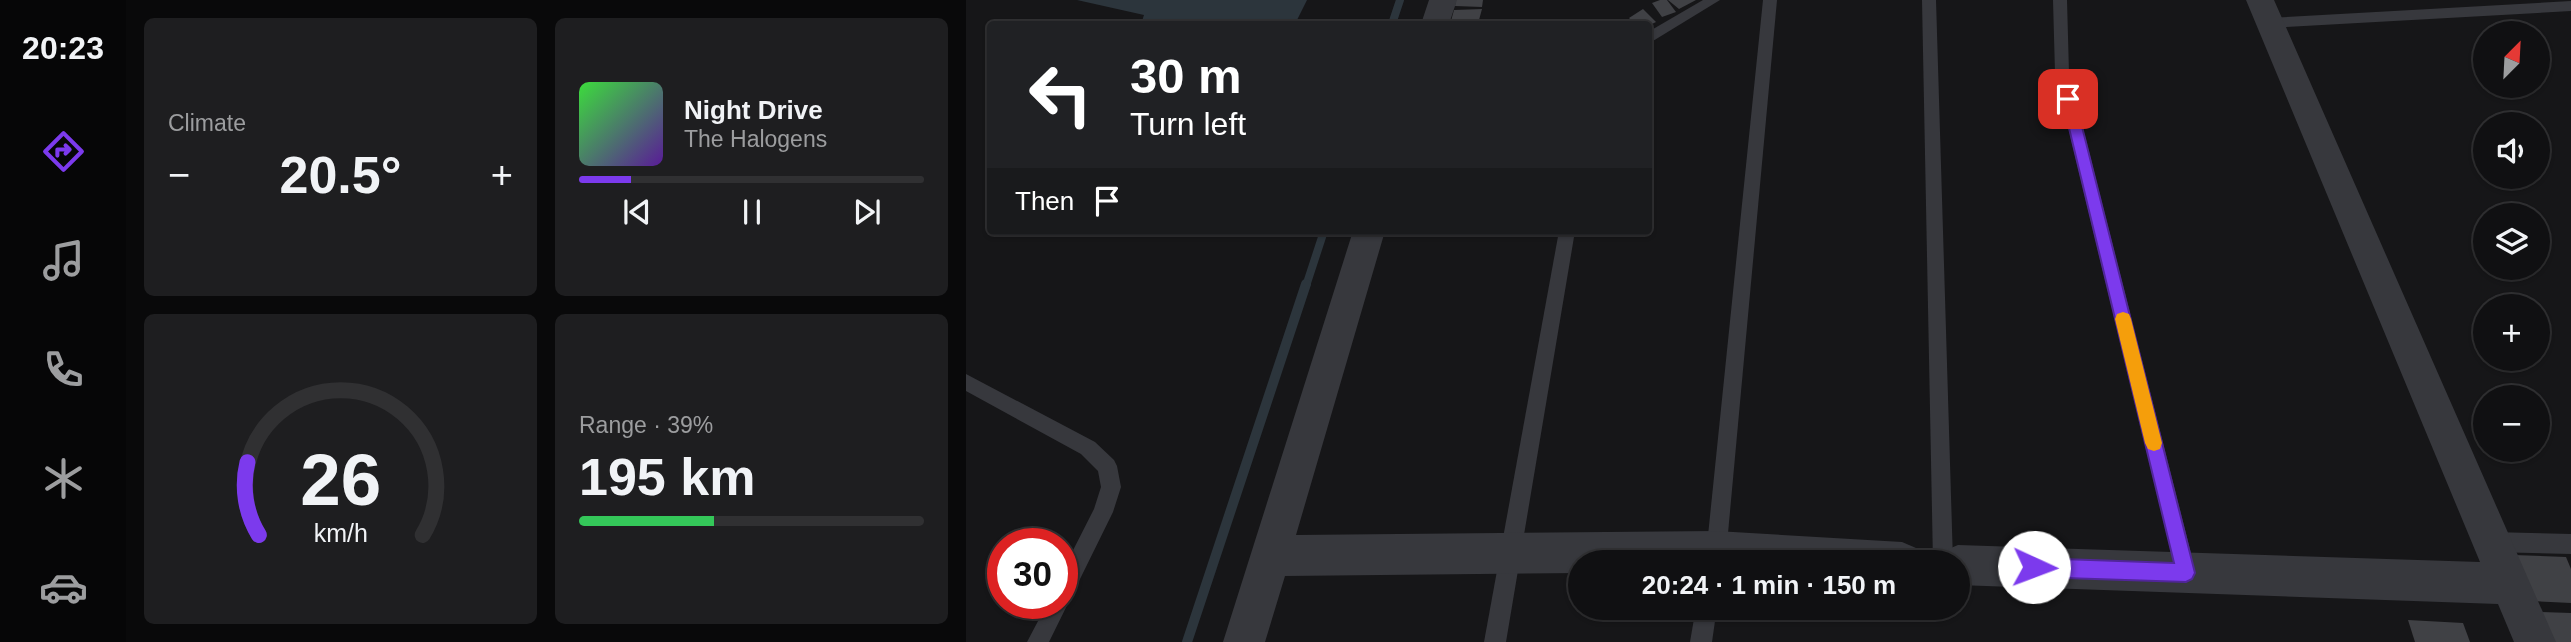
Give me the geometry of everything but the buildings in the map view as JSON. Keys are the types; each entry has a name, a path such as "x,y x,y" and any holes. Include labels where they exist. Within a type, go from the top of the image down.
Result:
{"street":[{"path":"1436,21 1443,0"},
{"path":"2264,12 2535,642"},
{"path":"1244,642 1368,235"},
{"path":"1269,556 1568,555"},
{"path":"1970,565 2509,584"}],"lane":[{"path":"1652,37 1713,0"},
{"path":"1717,550 1770,0"},
{"path":"1930,0 1943,550"},
{"path":"2060,0 2062,73 2186,573"},
{"path":"2264,12 2571,6"},
{"path":"1495,642 1566,235"},
{"path":"966,382 1088,448 1107,466 1111,487 1103,512 1078,562"},
{"path":"2491,542 2571,544"},
{"path":"1038,642 1050,619"},
{"path":"1701,642 1705,620"}],"shaded area":[{"path":"1077,0 1307,0 1296,21 1142,21 1144,15"}],"waterway":[{"path":"1393,21 1400,0"},
{"path":"1306,286 1323,235"},
{"path":"1187,642 1306,284"}],"slow traffic":[{"path":"2123,319 2154,443"}],"route":[{"path":"2034,567 2186,573 2068,99"}]}
